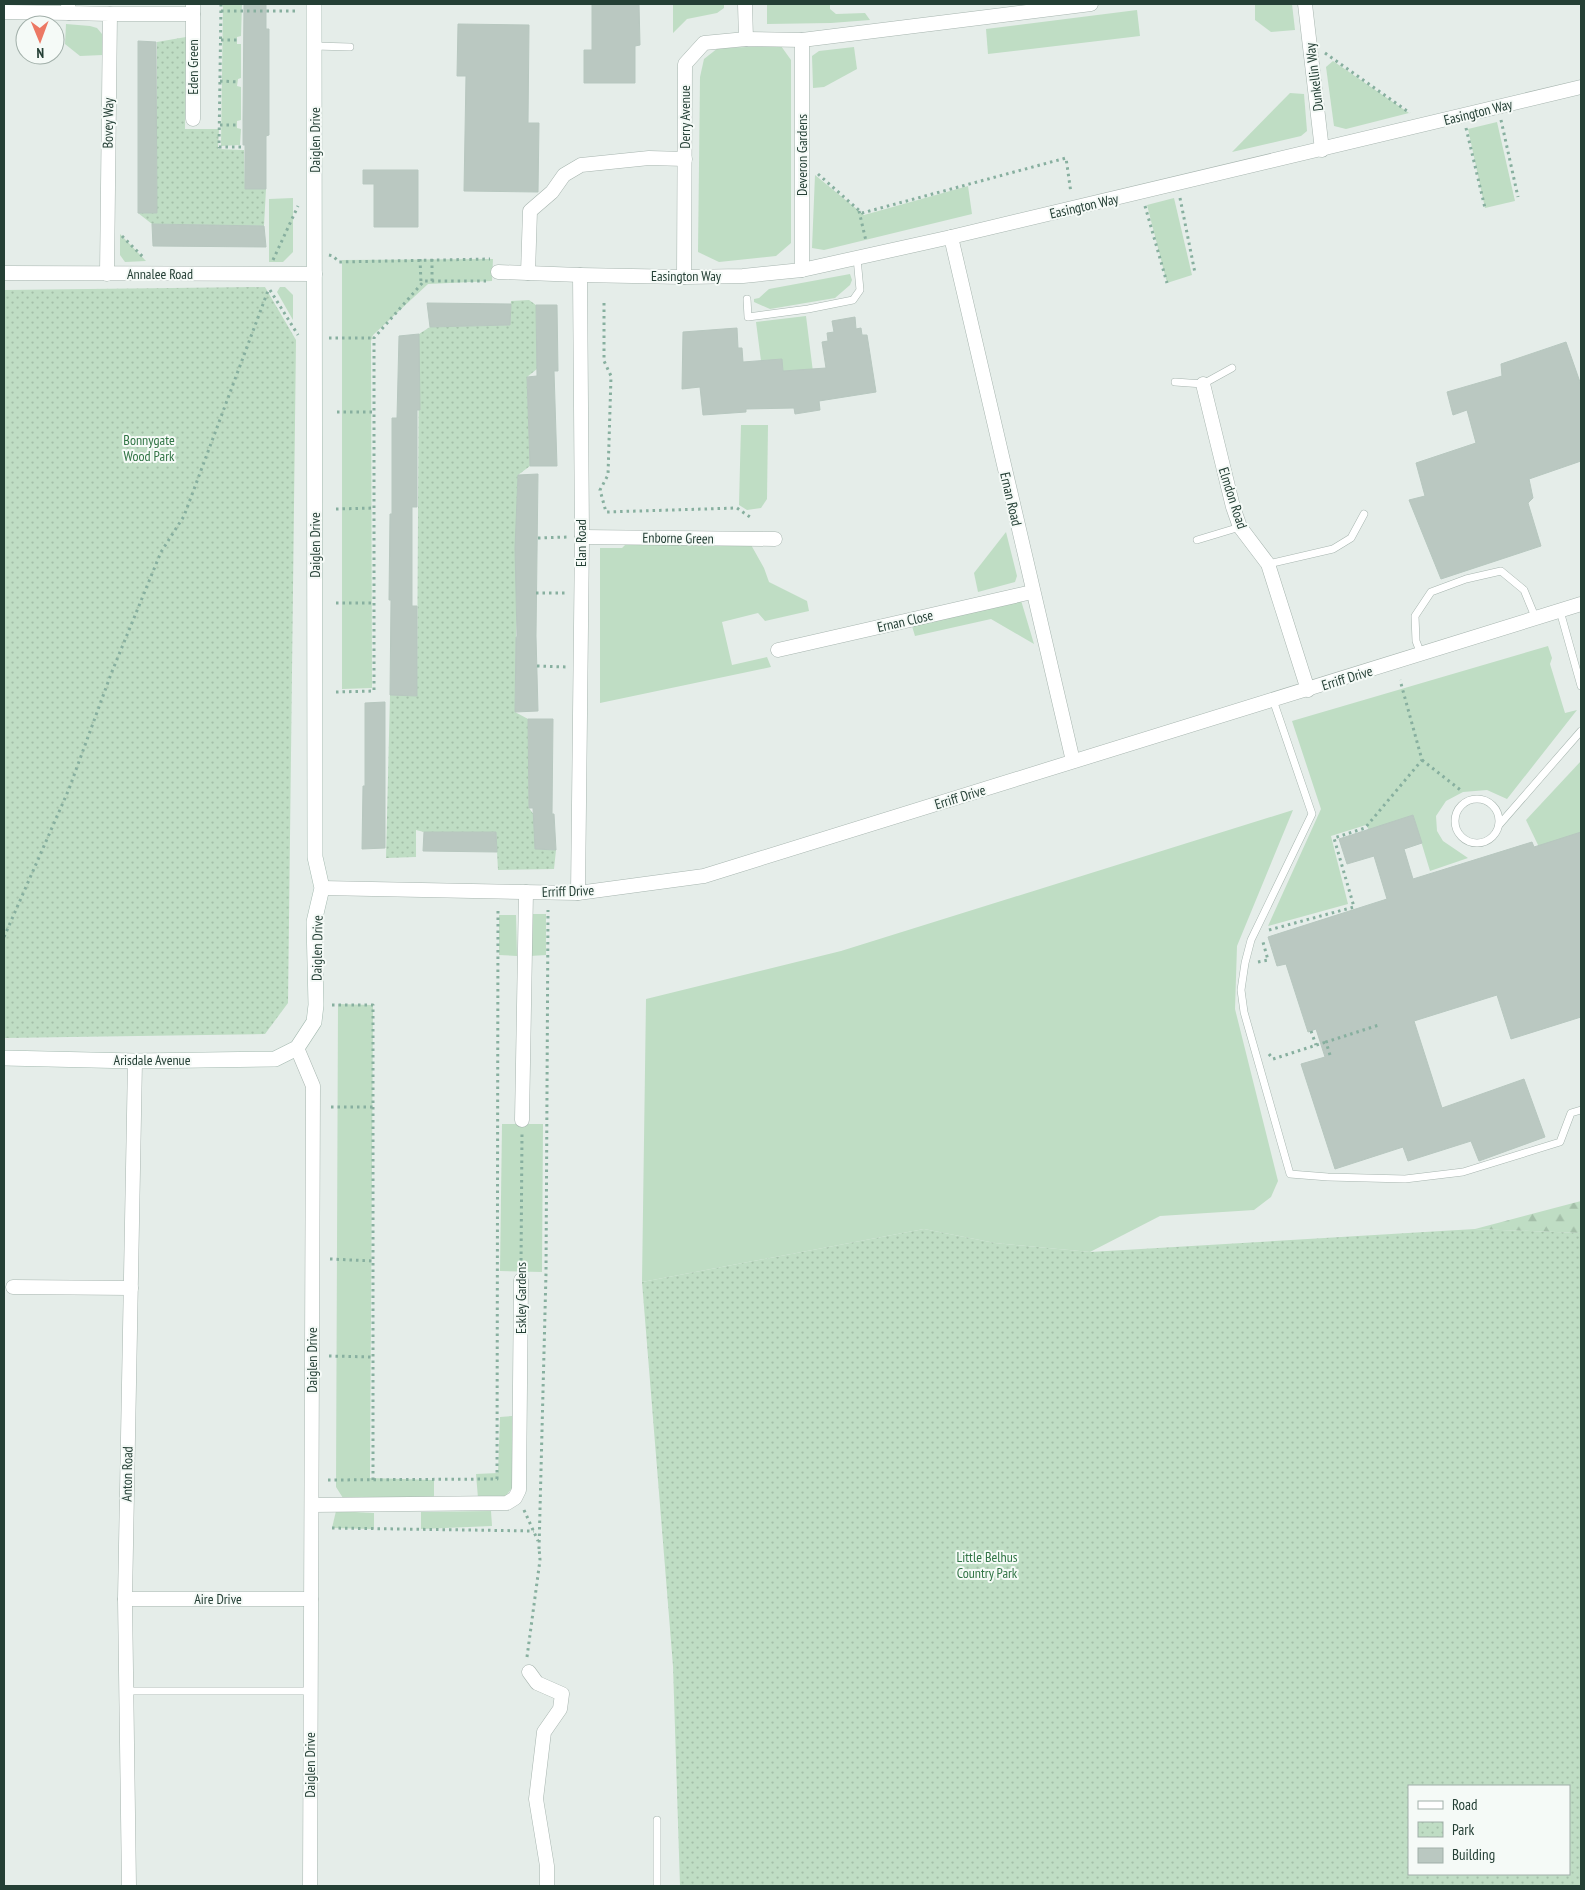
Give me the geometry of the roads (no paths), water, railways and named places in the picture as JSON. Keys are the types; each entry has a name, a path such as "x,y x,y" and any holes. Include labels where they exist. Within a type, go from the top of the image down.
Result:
{"street":[{"name":"Daiglen Drive","path":"310,1886 313,1086 297,1048 314,1022 316,1005 314,922 322,888 315,858 316,274 314,4"},
{"path":"745,4 746,40 802,40 1016,8 1091,4"},
{"name":"Dunkellin Way","path":"1305,4 1322,150"},
{"path":"4,12 68,8 110,14"},
{"name":"Eden Green","path":"110,14 193,9 193,119"},
{"name":"Bovey Way","path":"107,274 110,14"},
{"name":"Derry Avenue","path":"684,277 685,64 704,43 746,40"},
{"name":"Deveron Gardens","path":"802,40 802,270"},
{"name":"Easington Way","path":"580,275 743,276 802,270 1322,150 1581,87"},
{"path":"528,273 530,211 552,192 564,175 581,165 649,158 685,159"},
{"name":"Ernan Road","path":"951,237 1032,592 1073,761"},
{"name":"Annalee Road","path":"4,273 316,274"},
{"path":"495,277 528,273 580,275"},
{"name":"Elan Road","path":"578,892 582,537 580,275"},
{"name":"Elmdon Road","path":"1203,384 1229,495 1240,527 1268,564 1308,690"},
{"name":"Enborne Green","path":"582,537 775,539"},
{"name":"Ernan Close","path":"778,650 1032,592"},
{"name":"Erriff Drive","path":"322,888 578,892 704,876 1581,604"},
{"path":"522,1120 526,892"},
{"name":"Arisdale Avenue","path":"4,1058 135,1061 274,1058 297,1048"},
{"name":"Anton Road","path":"130,1886 125,1599 135,1061"},
{"name":"Eskley Gardens","path":"312,1505 507,1503 515,1498 519,1490 521,1280"},
{"path":"9,1287 131,1288"},
{"name":"Aire Drive","path":"125,1599 312,1599"},
{"path":"530,1672 537,1683 562,1694 560,1708 544,1732 536,1800 547,1866 547,1886"}],"lane":[{"path":"315,46 350,47"},
{"path":"747,299 748,316 808,309 853,300 860,290 857,258"},
{"path":"1175,382 1203,384 1232,368"},
{"path":"1268,564 1333,549 1351,538 1364,514"},
{"path":"1197,540 1240,527"},
{"path":"1421,654 1416,641 1415,616 1431,592 1466,579 1501,571 1524,590 1536,619"},
{"path":"1560,611 1581,686"},
{"path":"1273,700 1312,814 1251,940 1241,990 1244,1012 1290,1174 1405,1179 1463,1172 1560,1142 1571,1113 1581,1110"},
{"path":"1499,825 1498,812 1494,806 1481,799 1467,802 1461,806 1455,819 1458,833 1464,839 1478,844 1492,838 1499,825 1581,731"},
{"path":"126,1691 311,1691"},
{"path":"656,1820 657,1886"}],"park label":[{"name":"Bonnygate Wood Park","path":"149,448"},
{"name":"Little Belhus Country Park","path":"987,1565"}]}
